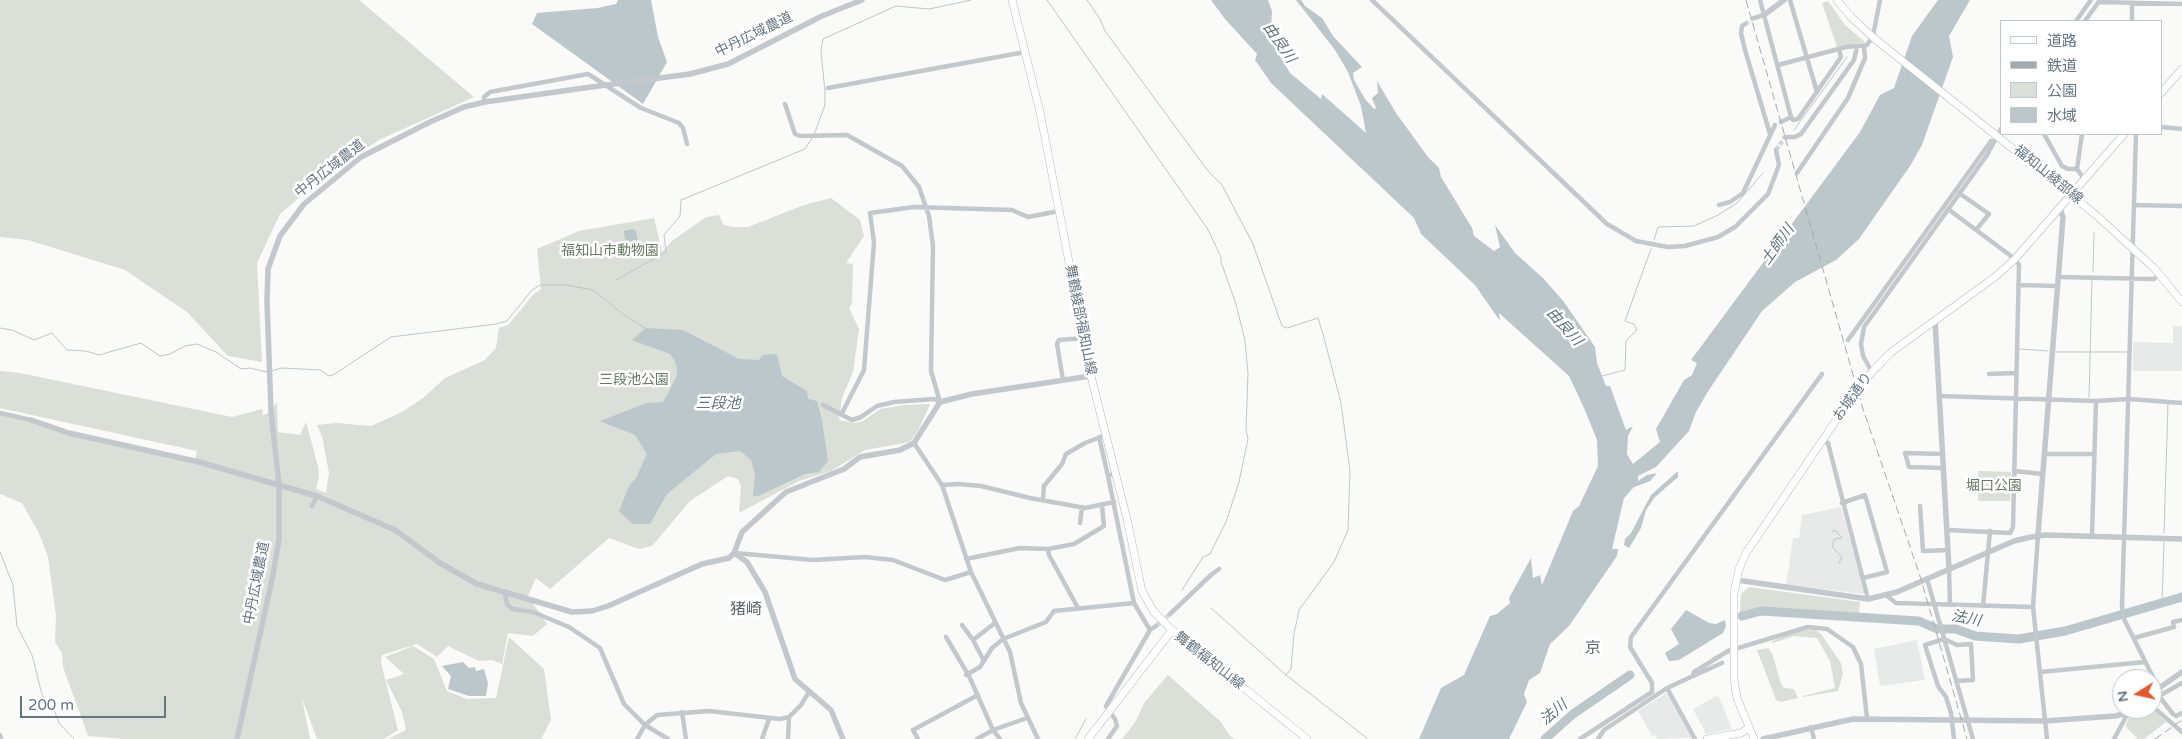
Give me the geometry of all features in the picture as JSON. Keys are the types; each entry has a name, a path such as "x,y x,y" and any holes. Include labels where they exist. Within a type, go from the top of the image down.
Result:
{"main road":[{"name":"舞鶴綾部福知山線","path":"1012,0 1059,211 1102,436 1142,591 1154,612 1172,630"},
{"name":"福知山綾部線","path":"1837,0 1852,18 1874,37 1997,132"},
{"path":"2162,92 2182,69"},
{"name":"福知山綾部線","path":"2001,135 2132,247 2159,274 2182,302"},
{"name":"お城通り","path":"1754,739 1735,689 1734,592 1746,553 1822,440 1872,372 1890,354 1996,277 2016,259 2123,135"},
{"name":"舞鶴福知山線","path":"1088,739 1172,630 1307,739"},
{"path":"1707,739 1742,733 1749,728"},
{"path":"1731,739 1743,737 1754,739"}],"street":[{"name":"中丹広域農道","path":"237,739 273,576 279,539 279,485 271,411 268,269 280,236 304,204 361,157 464,107 485,102 690,74 728,64 822,16 862,0"},
{"path":"1372,0 1607,224 1636,241 1662,246 1685,246 1718,237 1735,227 1768,194 1779,165 1776,150"},
{"path":"1760,0 1793,120 1798,118 1841,57 1850,48"},
{"path":"1754,18 1764,15 1784,0"},
{"path":"1790,0 1817,92"},
{"path":"1778,65 1839,49 1864,46 1874,37 1880,0"},
{"path":"2077,20 2091,0"},
{"path":"2085,20 2100,1 2182,4"},
{"path":"2132,3 2132,20"},
{"path":"1746,24 1742,26 1741,33 1770,134"},
{"path":"1797,173 1848,98 1865,58 1864,46"},
{"path":"1785,137 1795,137 1801,134 1854,60 1857,47"},
{"path":"1839,49 1841,57"},
{"path":"828,88 1025,52"},
{"path":"485,102 484,97 490,92 588,74 641,108 679,123 683,128 687,144"},
{"path":"0,413 31,420 69,433 200,462 318,496 395,530 440,563 477,584 505,594 572,612 592,611 608,606 702,564 729,558 734,553 742,532 786,492 844,469 860,457 900,450 914,443 940,402 931,371 933,246 931,225 915,179 888,156 868,148 847,135 800,136 795,134 785,104"},
{"path":"1781,122 1791,117"},
{"path":"1719,205 1730,202 1743,193 1775,126"},
{"path":"2162,127 2182,129"},
{"path":"1872,372 1863,356 1861,344 1864,327 1987,155 1997,132"},
{"path":"1848,340 1997,132"},
{"path":"2046,135 2062,166 2068,169 2077,169"},
{"path":"2082,135 2077,169 2084,179"},
{"path":"2136,135 2122,610 2124,619 2149,669"},
{"path":"1959,194 1989,214 1976,230"},
{"path":"2134,204 2182,206"},
{"path":"842,413 864,370 874,249 870,213 907,207 1012,210 1028,217 1059,211"},
{"path":"1948,209 2016,259 2019,265 2013,527 2010,532"},
{"path":"2047,739 2033,607 2063,217 2060,209"},
{"path":"2058,277 2154,279 2159,274"},
{"path":"2018,285 2058,286"},
{"path":"1936,320 1950,605"},
{"path":"1063,380 1056,344 1059,340 1083,338"},
{"path":"1989,374 2016,373"},
{"path":"1652,692 1652,683 1630,647 1631,636 1822,374"},
{"path":"822,405 842,413 852,420 862,417 877,406 894,402 934,399 940,402 972,394 1091,376"},
{"path":"1940,396 2096,401 2129,399 2182,402"},
{"path":"2092,536 2096,401"},
{"path":"1043,500 1044,486 1062,464 1066,454 1102,436"},
{"path":"1822,440 1828,443 1868,599"},
{"path":"914,443 942,485 971,572 1014,663 1015,680 1027,718 1038,739"},
{"path":"1943,454 1905,453 1909,467 1944,468"},
{"path":"2045,454 2094,454"},
{"path":"2014,471 2043,474"},
{"path":"1112,475 1114,502 1134,603 1150,630"},
{"path":"942,485 981,486 1082,507 1102,506 1114,502"},
{"path":"1842,502 1865,495 1887,572 1863,578"},
{"path":"312,506 318,496"},
{"path":"966,559 1020,548 1048,549 1074,544 1104,526 1102,506"},
{"path":"1920,506 1923,551 1948,550"},
{"path":"1080,523 1082,507"},
{"path":"1947,530 2010,532"},
{"path":"1983,606 1990,531"},
{"path":"2010,532 2014,541"},
{"path":"1737,580 1868,599 1887,596 2014,541 2038,535 2182,539"},
{"path":"1048,549 1049,555 1078,608"},
{"path":"734,553 813,560 865,557 893,560 945,580 971,572"},
{"path":"734,553 744,559 754,571 775,616 791,672 799,685 832,710 843,739"},
{"path":"1170,614 1212,574 1219,570"},
{"path":"1927,579 1973,739"},
{"path":"505,594 507,604 512,608 533,612 569,627 592,640 600,648 624,704 645,725 668,739"},
{"path":"1887,596 1896,603 2033,607"},
{"path":"966,674 980,667 992,648 1002,639 1046,622 1051,619 1054,611 1134,603"},
{"path":"2134,638 2174,627 2173,622 2182,620"},
{"path":"974,640 995,623"},
{"path":"962,625 974,640 984,661"},
{"path":"1108,739 1116,726 1116,719 1109,713 1106,706 1150,630 1156,626"},
{"path":"1693,676 1694,672 1734,649 1797,630 1815,627 1827,629 1853,647 1856,652 1861,664 1867,718"},
{"path":"946,637 978,695 993,730 1000,739"},
{"path":"1944,637 1957,645 1970,644 1973,680 1956,681"},
{"path":"1944,637 1925,645 1938,686 1946,697 1954,739"},
{"path":"1598,739 1604,730 1655,699 1658,694 1667,688 1722,662"},
{"path":"2040,672 2145,662"},
{"path":"2162,684 2182,672"},
{"path":"2182,683 2159,696 2172,714 2176,716 2182,713"},
{"path":"1667,688 1694,739"},
{"path":"637,739 645,725 657,715 709,711 769,719 789,717 801,705 809,692"},
{"path":"1652,692 1658,694"},
{"path":"1580,739 1652,692"},
{"path":"918,739 913,730 978,695"},
{"path":"682,712 686,739"},
{"path":"1764,739 1811,727 1867,718 2045,721 2112,713"},
{"path":"2162,715 2182,732"},
{"path":"788,739 789,717"},
{"path":"977,739 993,730 1027,718"},
{"path":"762,739 769,719"},
{"path":"2114,739 2125,719"},
{"path":"1811,727 1814,739"},
{"path":"0,735 1,739"}],"shaded area":[{"path":"2173,326 2182,326 2182,371 2133,371 2133,342 2173,343"},
{"path":"1841,507 1865,594 1786,585 1793,538 1799,538 1802,515"},
{"path":"1917,640 1925,680 1880,686 1874,649"},
{"path":"1668,692 1692,738 1657,739 1655,735 1652,736 1638,711"},
{"path":"1718,695 1732,729 1706,734 1693,709"}],"green space":[{"path":"0,0 359,0 474,97 379,140 321,179 280,214 257,263 262,362 228,356 187,312 125,270 28,240 0,237"},
{"path":"1828,1 1845,25 1865,42 1837,47 1822,3"},
{"name":"三段池公園","path":"831,198 860,220 864,236 846,263 853,264 852,304 849,308 859,329 853,372 842,398 839,420 854,423 863,421 880,409 904,405 930,404 919,429 910,442 865,450 831,471 799,481 739,513 741,486 738,479 728,476 690,501 652,546 639,549 609,538 550,589 536,578 528,596 547,624 533,636 508,633 502,664 492,660 479,661 448,646 437,657 417,644 382,655 381,663 398,730 384,739 317,739 302,698 310,739 125,739 88,736 63,667 62,653 55,642 56,616 48,557 39,533 22,503 0,494 0,413 52,428 195,460 197,451 0,408 0,371 20,373 232,417 262,409 263,416 271,411 277,402 278,432 300,435 306,422 318,466 319,477 316,489 326,493 329,473 322,436 317,425 337,423 371,426 402,412 423,398 445,378 485,360 496,348 499,328 508,325 533,295 541,289 537,249 579,231 654,218 662,252 672,241 706,217 719,215 723,224 731,227 748,227 804,205"},
{"name":"堀口公園","path":"1978,471 2011,472 2010,501 1978,501"},
{"path":"1749,587 1860,602 1859,613 1756,608 1740,612 1741,594"},
{"path":"1814,629 1821,634 1841,663 1843,674 1838,691 1803,697 1835,688 1830,661 1817,638 1794,636 1773,643 1772,641 1792,633"},
{"path":"509,637 544,669 551,720 541,739 388,739 406,730 402,712 386,680 404,674 385,657 413,646 434,659 447,691 467,699 496,698"},
{"path":"1768,648 1772,653 1781,684 1784,688 1794,689 1798,698 1781,702 1776,700 1757,650"},
{"path":"1168,675 1221,722 1230,736 1235,739 1122,739 1136,721 1144,703"},
{"path":"2162,718 2166,722 2144,739 2138,739 2125,726 2128,719"}],"water":[{"path":"618,0 651,0 658,37 667,62 643,104 532,24 537,13 598,8 616,4"},
{"path":"1211,0 1268,0 1272,11 1271,29 1276,50 1290,73 1321,99 1322,94 1366,133 1361,106 1348,72 1335,50 1296,0 1301,0 1305,6 1322,18 1333,36 1362,67 1353,73 1354,80 1365,99 1374,109 1376,108 1372,98 1378,93 1377,81 1396,113 1428,157 1439,168 1441,177 1472,228 1474,236 1494,251 1500,247 1495,225 1515,253 1544,279 1564,302 1595,347 1597,363 1606,386 1610,386 1626,430 1633,426 1628,436 1627,454 1633,464 1660,442 1656,429 1684,380 1692,375 1697,363 1691,360 1860,132 1880,95 1894,88 1912,36 1938,0 1970,0 1949,36 1953,57 1922,145 1910,166 1859,239 1836,260 1795,282 1762,311 1707,393 1696,412 1689,431 1656,467 1638,476 1638,481 1647,475 1657,473 1650,481 1634,487 1624,498 1612,549 1618,549 1617,556 1569,626 1550,644 1540,673 1529,680 1524,694 1527,702 1509,739 1419,739 1441,688 1464,675 1490,616 1497,614 1510,603 1509,598 1531,558 1533,578 1540,575 1542,585 1573,511 1579,506 1598,466 1597,440 1569,376 1499,313 1500,321 1475,285 1421,234 1414,218 1271,83 1255,60 1257,54 1225,19"},
{"path":"633,229 636,231 639,247 635,250 633,241 629,242 628,246 631,251 628,251 624,231"},
{"name":"三段池","path":"646,328 683,330 739,359 759,360 763,355 777,354 782,376 807,391 808,399 817,401 828,461 819,472 805,474 758,496 753,496 755,474 751,460 740,451 716,454 667,494 650,524 633,524 619,511 629,486 636,478 647,454 635,435 600,421 647,403 663,402 670,390 677,375 676,363 670,354 632,340"},
{"path":"1678,471 1678,477 1655,497 1646,510 1641,528 1629,548 1624,545 1625,539 1631,533 1651,495"},
{"path":"1686,610 1709,623 1716,624 1725,620 1726,626 1723,633 1679,660 1669,661 1665,653 1679,644 1671,629"},
{"path":"463,662 469,668 475,667 476,671 484,669 488,683 486,696 469,696 448,689 451,676 442,666"}],"waterway":[{"path":"814,135 825,105 821,51 823,39 896,6 929,9 971,0"},
{"path":"1047,0 1207,228 1221,257 1221,262 1236,304 1245,341 1248,373 1246,430 1248,439 1239,482 1226,522 1210,554 1203,557 1182,590"},
{"path":"1087,0 1100,19 1105,31 1208,171 1222,185 1253,244 1282,326 1287,328 1318,318 1323,334 1341,403 1350,471 1348,530 1334,562 1299,610 1294,634 1291,669 1286,675"},
{"path":"1794,130 1847,57"},
{"path":"616,280 666,252 664,235 680,216 681,200 805,149 812,138"},
{"path":"1654,240 1658,227 1694,226 1718,215 1737,203 1763,173"},
{"path":"2093,272 2094,233"},
{"path":"1602,376 1625,370 1626,341 1637,330 1634,324 1625,321 1651,249"},
{"path":"2089,397 2092,280"},
{"path":"271,371 282,368 320,370 329,376 391,337 507,321 532,290 540,285 566,285 593,290 624,315 647,329"},
{"path":"0,328 12,330 34,340 52,333 67,350 86,351 99,355 141,343 160,356 170,354 185,346 197,344 216,352 241,369 250,368 267,372"},
{"path":"2019,349 2048,351"},
{"path":"2056,352 2127,352"},
{"path":"2164,533 2168,404"},
{"path":"1832,531 1836,531 1842,538 1835,539 1833,542 1833,548 1842,557 1839,563"},
{"path":"2162,603 2164,542"},
{"path":"0,552 13,585 17,626 32,655 42,695 55,712 59,723 74,739"},
{"name":"法川","path":"1742,616 1761,611 1919,621 1937,629 1956,629 1975,636 2019,639 2065,631 2182,597"},
{"path":"1211,608 1286,675 1368,739"},
{"name":"法川","path":"1545,739 1573,714 1630,675"},
{"path":"1075,739 1086,719"}],"tunnel":[{"path":"1745,24 1754,18"},
{"path":"1776,150 1785,137"},
{"path":"1156,626 1170,614"}],"railway":[{"path":"1746,0 1862,406 1920,576 1967,739"},
{"path":"2155,739 2182,720"}],"district":[{"name":"猪崎","path":"746,610"},
{"name":"京","path":"1593,649"}],"water label":[{"name":"由良川","path":"1279,43"},
{"name":"土師川","path":"1778,245"},
{"name":"由良川","path":"1564,327"}],"park label":[{"name":"福知山市動物園","path":"610,251"}]}
